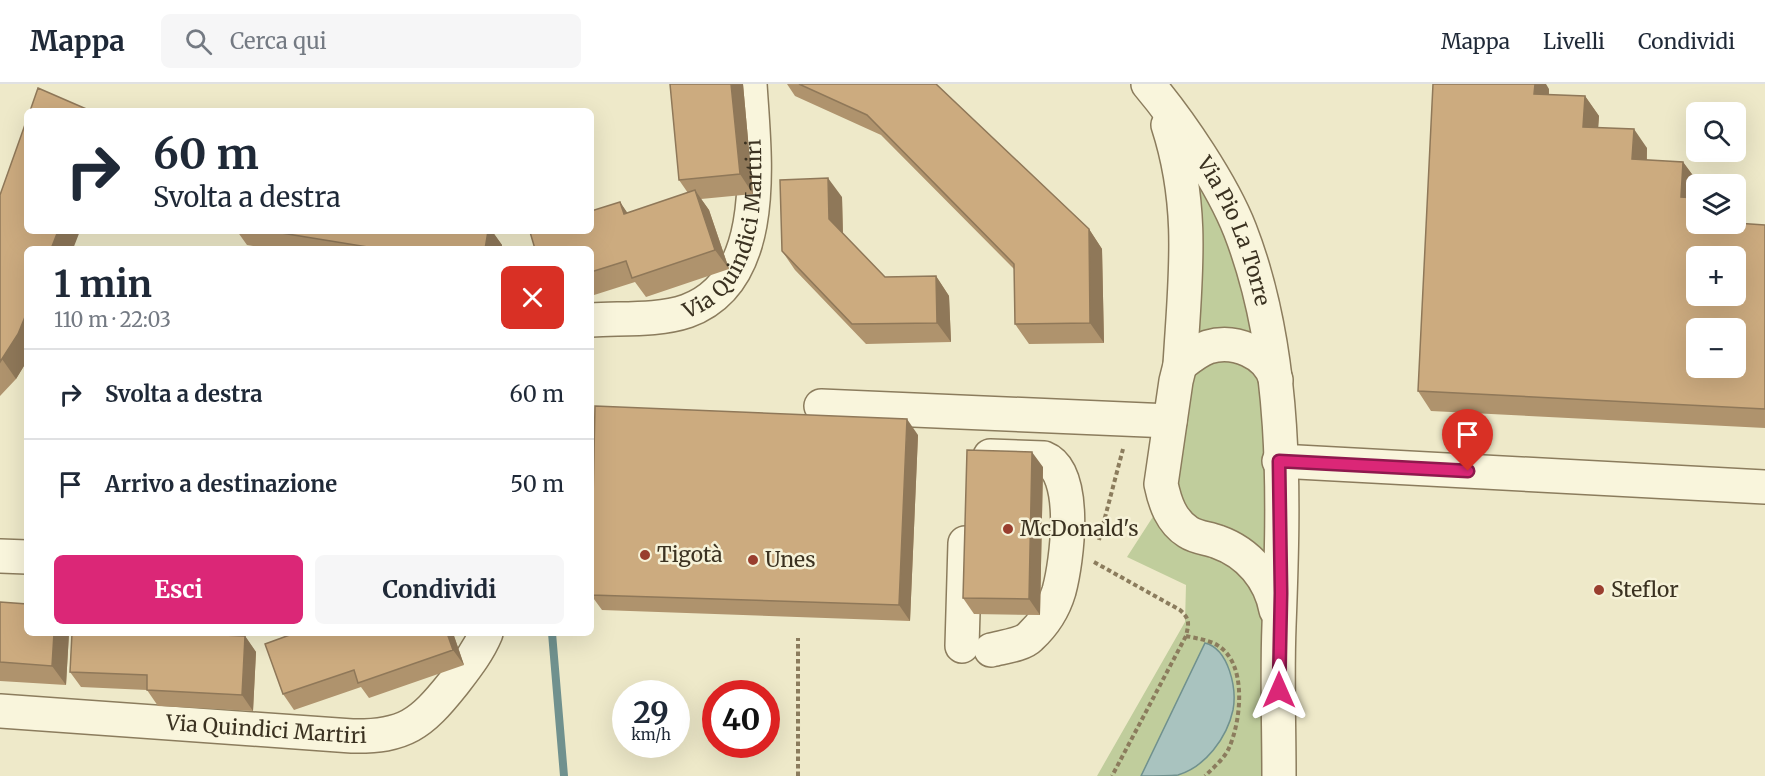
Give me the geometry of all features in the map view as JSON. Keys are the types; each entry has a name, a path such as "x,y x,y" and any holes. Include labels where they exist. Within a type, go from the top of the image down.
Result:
{"street":[{"name":"Via Quindici Martiri","path":"594,320 669,315 688,310 709,299 729,275 743,250 754,206 756,173 750,84"},
{"name":"Via Pio La Torre","path":"1154,91 1173,141 1187,223 1180,365 1161,484 1170,513 1188,532 1222,543 1249,560 1272,593 1279,626"},
{"name":"Via Pio La Torre","path":"1154,91 1226,199 1240,229 1267,321 1276,380 1279,461 1281,593 1279,776"},
{"path":"1180,365 1194,353 1208,347 1236,345 1259,356 1274,372 1276,380"},
{"path":"821,406 1170,422"},
{"path":"966,514 976,648 1028,639 1046,618 1059,591 1066,546 1066,496 1056,467 1044,458 974,457 969,460 967,478"},
{"path":"1279,461 1765,487"},
{"path":"0,556 24,558"},
{"name":"Via Quindici Martiri","path":"0,711 352,736 392,734 414,725 430,712 472,659 484,636"}],"path":[{"path":"1097,548 1131,420"},
{"path":"1094,554 1090,560 1187,617 1189,623 1186,636 1112,776"},
{"path":"1186,636 1217,645 1229,657 1238,681 1238,716 1228,751 1205,776"},
{"path":"798,638 798,776"}],"green space":[{"path":"1200,186 1225,224 1253,340 1198,342"},
{"path":"1218,358 1233,361 1245,367 1263,389 1271,562 1194,525 1172,480 1191,373"},
{"path":"1156,512 1242,570 1266,602 1267,776 1097,776 1185,622 1186,585 1127,557"}],"water":[{"path":"1205,643 1220,653 1230,671 1234,701 1226,731 1206,758 1188,771 1178,775 1141,776"}],"building":[{"path":"670,84 731,84 740,174 679,180"},
{"path":"799,84 936,84 1089,229 1090,323 1015,324 1014,264 867,115"},
{"path":"1433,84 1535,84 1534,94 1585,96 1583,127 1634,129 1632,159 1683,162 1681,197 1686,197 1686,234 1746,234 1746,224 1765,225 1765,409 1418,391"},
{"path":"38,88 84,108 31,108"},
{"path":"24,127 24,234 57,234 52,246 24,246 24,319 18,334 0,362 0,195"},
{"path":"828,178 829,219 885,277 936,276 937,323 852,324 782,251 780,180"},
{"path":"695,190 715,250 632,278 626,261 594,271 594,246 534,246 531,234 594,234 594,210 620,202 624,214"},
{"path":"288,234 488,234 486,246 362,246"},
{"path":"595,406 907,419 899,605 594,595"},
{"path":"967,450 1032,452 1029,599 963,598"},
{"path":"0,602 24,604 24,636 54,636 52,666 0,662"},
{"path":"72,636 245,636 242,695 147,690 147,675 70,672"},
{"path":"287,636 448,636 453,650 358,683 354,670 283,694 265,644"}],"waterway":[{"path":"552,636 564,776"}],"place":[{"name":"McDonald's","path":"1008,529"},
{"name":"Tigotà","path":"645,555"},
{"name":"Unes","path":"753,560"},
{"name":"Steflor","path":"1599,590"}],"route":[{"path":"1279,690 1281,593 1279,461 1468,471"}]}
